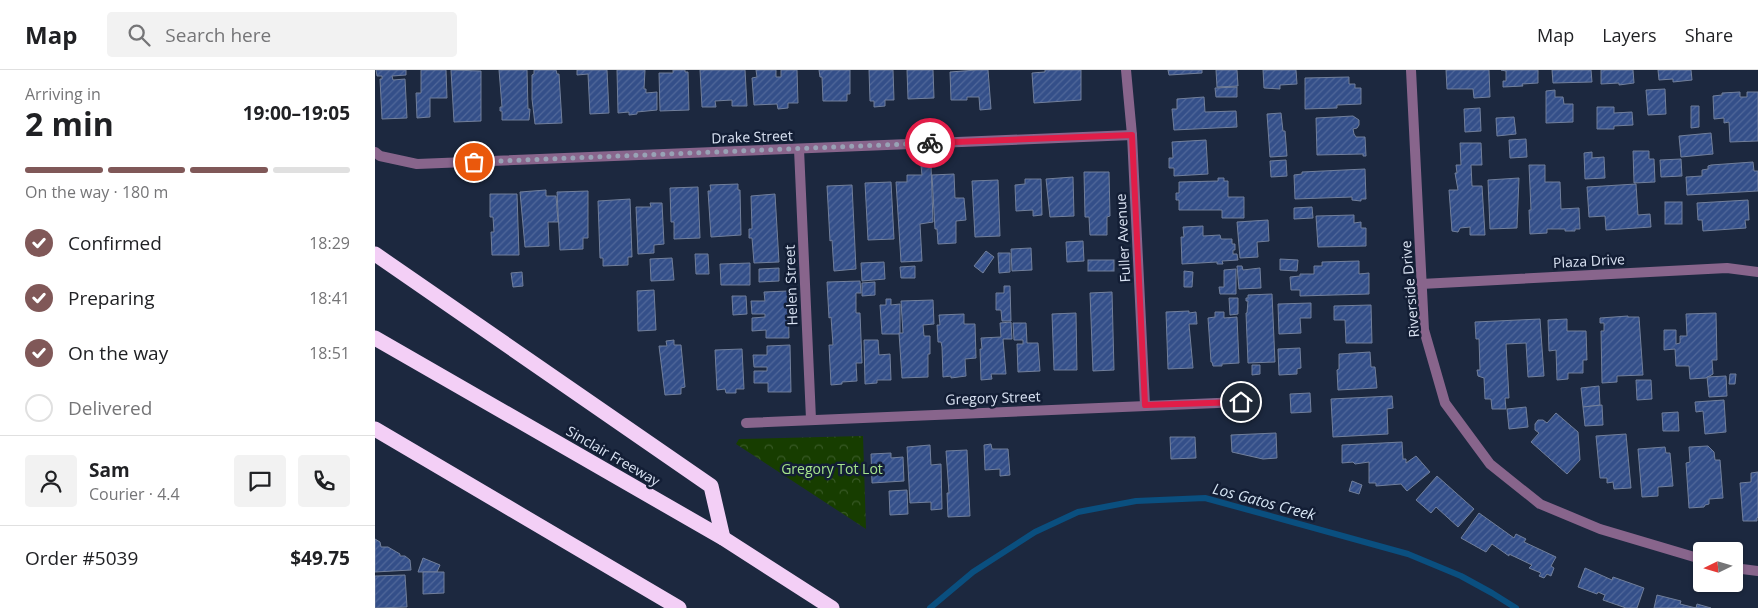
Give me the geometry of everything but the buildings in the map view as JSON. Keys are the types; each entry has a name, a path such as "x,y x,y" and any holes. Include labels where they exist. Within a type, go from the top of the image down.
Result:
{"highway":[{"path":"375,254 711,486 723,538"},
{"name":"Sinclair Freeway","path":"375,338 723,538 828,605"},
{"path":"375,429 679,608"}],"street":[{"name":"Fuller Avenue","path":"1126,70 1132,135 1145,405"},
{"name":"Riverside Drive","path":"1411,70 1424,330 1445,404 1489,464 1540,504 1600,529 1693,557"},
{"name":"Drake Street","path":"375,152 380,156 417,164 1132,135"},
{"name":"Helen Street","path":"799,149 811,419"},
{"name":"Plaza Drive","path":"1421,284 1727,268 1758,272"},
{"name":"Gregory Street","path":"746,423 1241,402"},
{"path":"1743,569 1758,571"}],"green space":[{"name":"Gregory Tot Lot","path":"863,436 866,529 736,444 739,439"}],"waterway":[{"name":"Los Gatos Creek","path":"930,608 973,572 1035,532 1078,512 1136,501 1205,498 1408,554 1461,576 1516,608"}],"way so far":[{"path":"474,162 930,143"}],"route":[{"path":"930,143 1132,135 1145,405 1241,402"}]}
